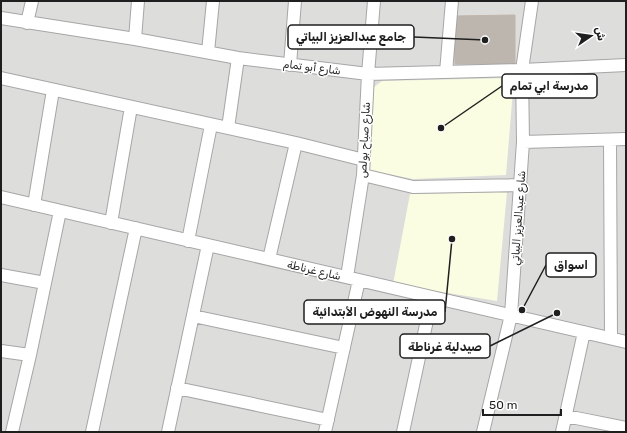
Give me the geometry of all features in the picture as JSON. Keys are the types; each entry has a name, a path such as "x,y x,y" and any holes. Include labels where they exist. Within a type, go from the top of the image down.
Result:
{"street":[{"path":"27,23 32,1"},
{"path":"135,39 138,1"},
{"path":"208,52 213,1"},
{"path":"290,65 295,1"},
{"name":"شارع صباح بولص","path":"326,426 344,348 353,279 363,175 368,74 374,1"},
{"path":"446,72 452,1"},
{"name":"شارع عبدالعزيز البياتي","path":"483,432 511,315 523,142 522,70 532,1"},
{"name":"شارع أبو تمام","path":"1,18 135,39 238,58 368,74 522,70 626,65"},
{"path":"228,128 238,58"},
{"path":"1,78 296,143 364,160"},
{"path":"34,205 53,90"},
{"path":"111,223 131,107"},
{"path":"188,241 211,124"},
{"path":"523,142 626,139"},
{"path":"610,140 611,338"},
{"path":"269,259 296,143"},
{"path":"363,175 413,187 521,184"},
{"name":"شارع غرناطة","path":"1,197 626,342"},
{"path":"1,430 12,432 30,356 60,211"},
{"path":"92,432 136,228"},
{"path":"168,432 208,245"},
{"path":"1,275 45,283"},
{"path":"403,432 432,297"},
{"path":"192,316 344,348"},
{"path":"562,432 584,332"},
{"path":"1,351 30,356"},
{"path":"177,388 326,426"},
{"path":"566,416 626,428"}],"shaded area":[{"path":"1,1 626,1 626,432 1,432"},
{"path":"514,78 506,175 413,179 369,170 374,87 382,81"},
{"path":"507,192 497,301 393,284 410,194"}],"building":[{"path":"515,15 515,64 455,64 454,16"}],"place":[{"name":"جامع عبدالعزيز البياتي","path":"485,40"},
{"name":"مدرسة ابي تمام","path":"441,128"},
{"name":"مدرسة النهوض الأبتدائية","path":"452,239"},
{"name":"اسواق","path":"522,310"},
{"name":"صيدلية غرناطة","path":"557,313"}]}
